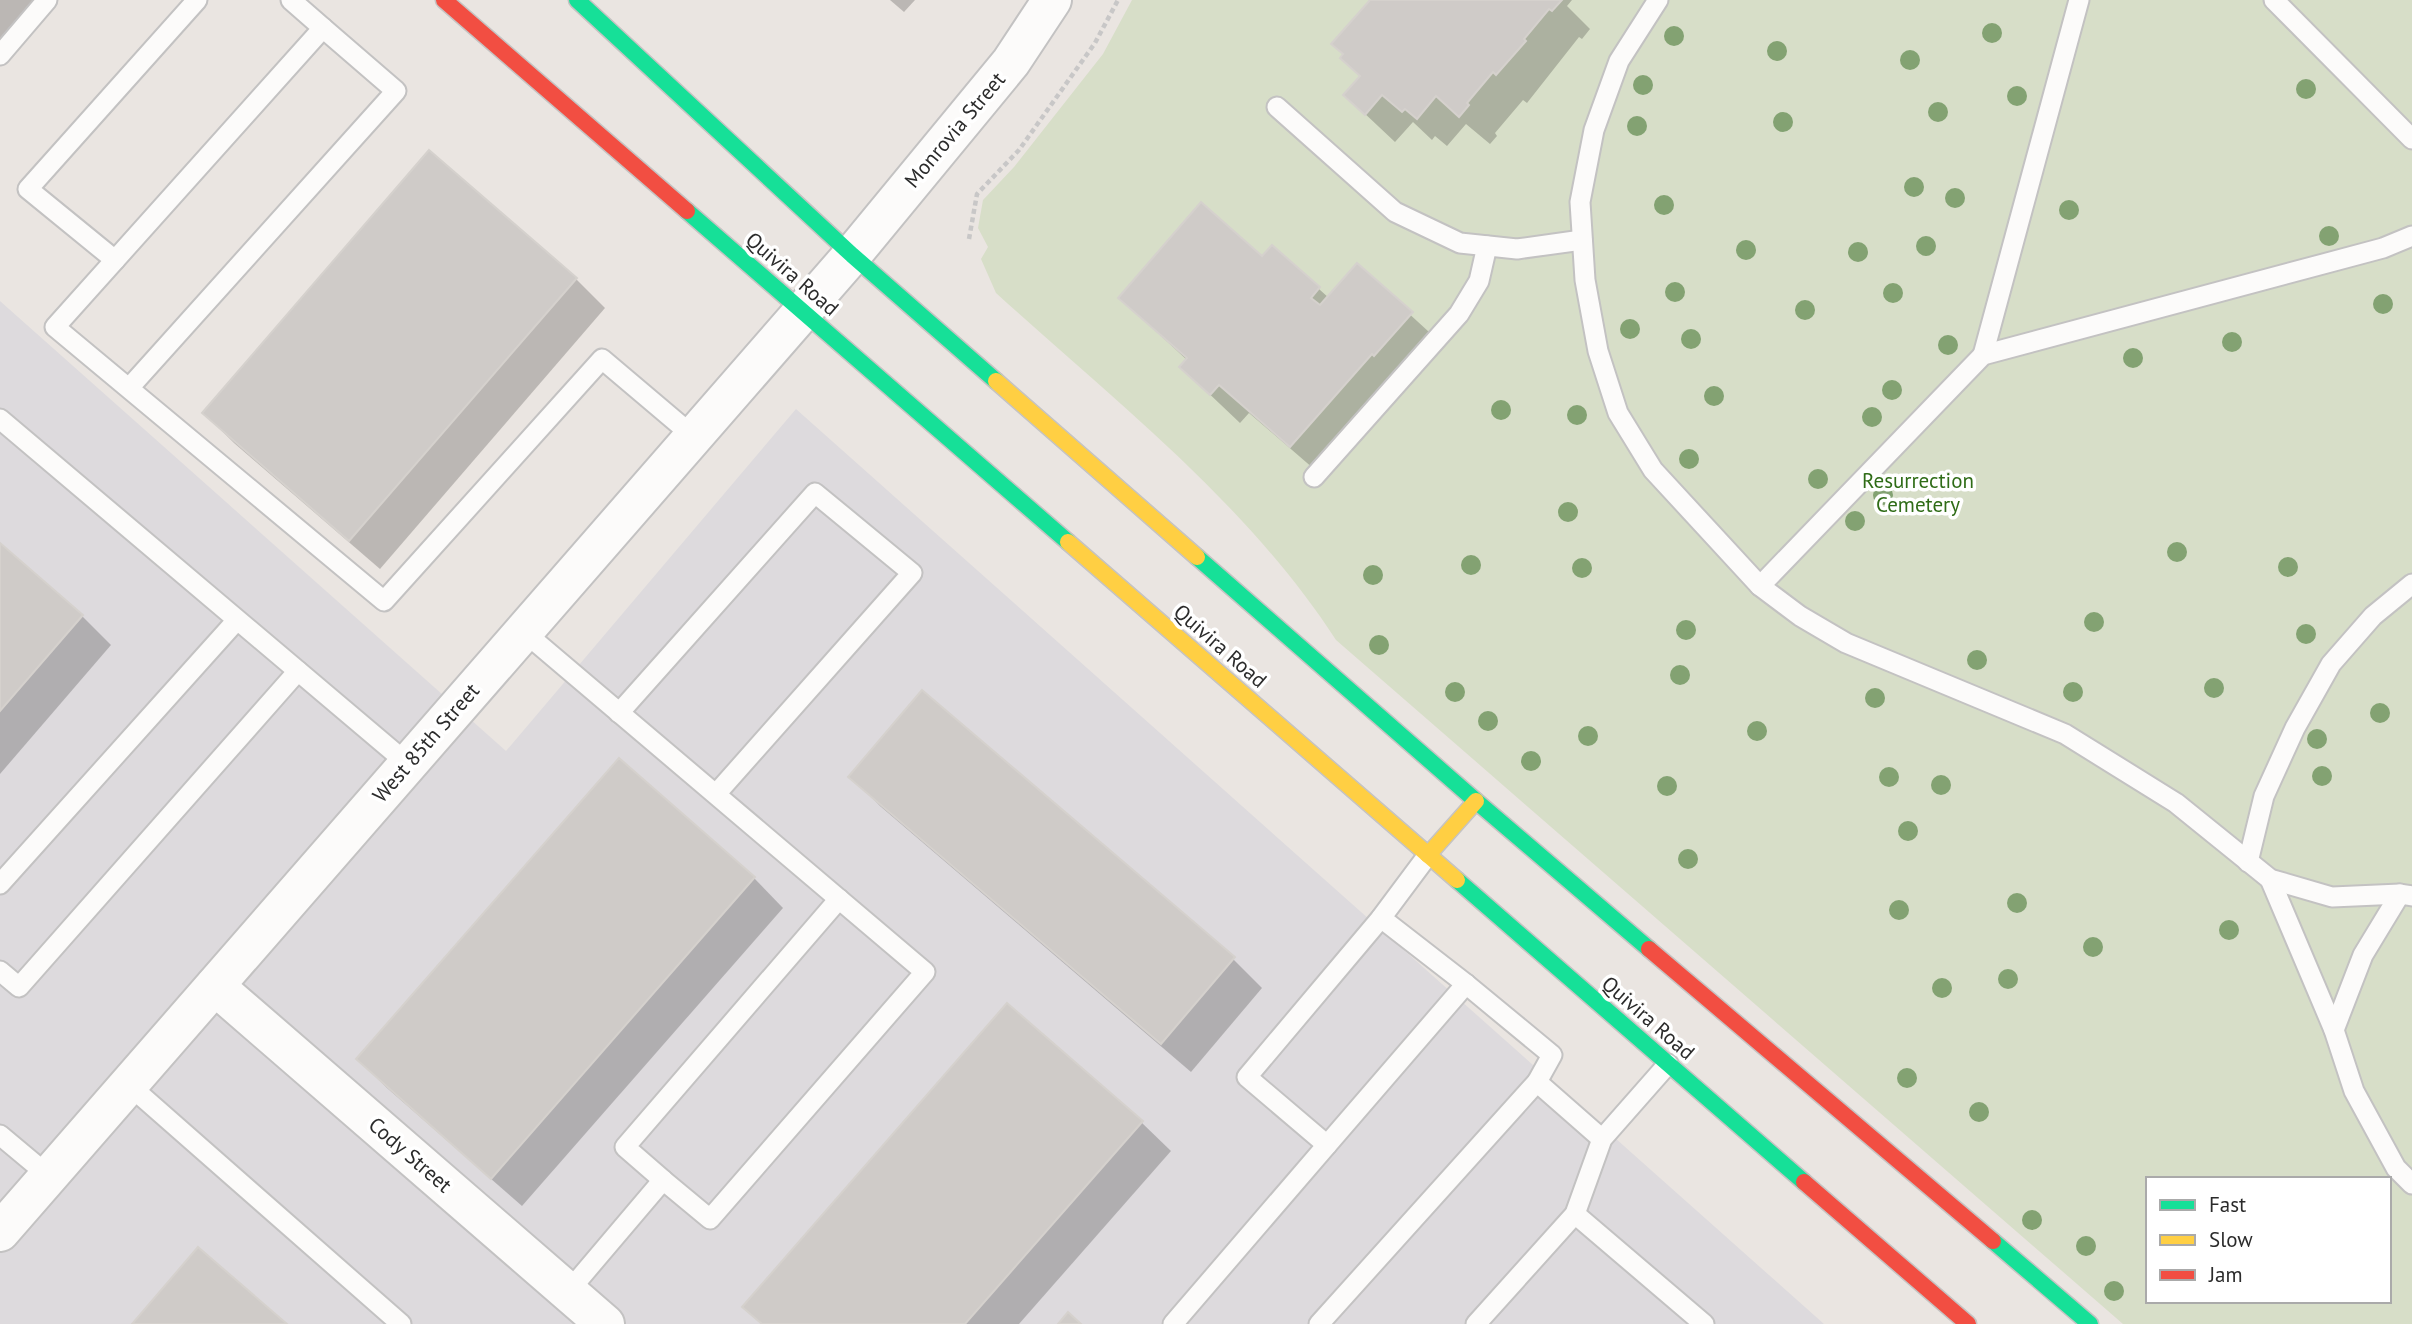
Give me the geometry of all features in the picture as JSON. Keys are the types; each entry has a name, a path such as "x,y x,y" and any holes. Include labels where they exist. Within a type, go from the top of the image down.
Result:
{"main road":[{"name":"Quivira Road","path":"444,0 1968,1324"},
{"path":"577,0 852,255 1476,801 2090,1324"},
{"path":"1428,855 1476,801"}],"street":[{"name":"Monrovia Street","path":"852,255 1011,62 1052,0"},
{"name":"West 85th Street","path":"0,1232 852,255"},
{"name":"Cody Street","path":"215,986 605,1324"}],"lane":[{"path":"0,55 47,0"},
{"path":"115,260 29,189 197,0"},
{"path":"129,388 396,91 291,0"},
{"path":"1658,0 1619,61 1594,130 1580,202 1585,280 1598,351 1618,412 1653,470 1760,586 1800,616 1846,643 2065,734 2176,803 2270,879 2332,897 2406,895"},
{"path":"1760,586 1983,355 2078,0"},
{"path":"2274,0 2412,139"},
{"path":"323,28 55,327 384,601 601,359 694,436"},
{"path":"1277,107 1395,212 1460,243 1517,249 1582,240"},
{"path":"1983,355 2383,248 2412,236"},
{"path":"1314,477 1459,314 1479,281 1487,246"},
{"path":"0,419 408,764"},
{"path":"619,713 815,493 912,573 716,794"},
{"path":"2248,862 2264,796 2295,727 2331,664 2373,616 2412,584"},
{"path":"0,884 237,620"},
{"path":"523,631 716,794 925,972 710,1219 625,1147 839,899"},
{"path":"0,971 19,987 298,671"},
{"path":"1327,1145 1247,1077 1381,918 1428,855"},
{"path":"2270,879 2334,1030 2354,1091 2396,1168 2412,1184"},
{"path":"2334,1030 2363,955 2406,895"},
{"path":"1319,1324 1537,1082 1552,1055 1381,918"},
{"path":"1173,1324 1466,984"},
{"path":"1476,1324 1574,1214 1602,1139 1668,1064"},
{"path":"1537,1082 1602,1139"},
{"path":"129,1085 401,1324"},
{"path":"0,1135 48,1176"},
{"path":"568,1292 663,1180"},
{"path":"1574,1214 1704,1324"}],"path":[{"path":"969,239 977,194 1019,150 1095,43 1118,0"}],"shaded area":[{"path":"0,301 506,751 796,409 1824,1324 0,1324"}],"green space":[{"name":"Resurrection Cemetery","path":"1132,0 2412,0 2412,1324 2123,1324 1336,640 1301,590 1221,498 1132,414 996,293 981,259 988,247 978,228 983,200 1014,167 1103,54"}],"building":[{"path":"1370,0 1562,0 1552,11 1549,9 1524,39 1526,41 1496,75 1493,72 1459,117 1436,96 1417,119 1405,109 1402,112 1382,95 1365,115 1343,95 1360,76 1340,58 1343,54 1331,44"},
{"path":"429,150 577,278 349,541 202,413"},
{"path":"1201,202 1262,256 1272,245 1320,287 1311,298 1320,305 1357,263 1413,312 1290,447 1219,385 1210,395 1179,367 1187,358 1118,298"},
{"path":"0,543 83,615 0,711"},
{"path":"922,690 1235,957 1161,1044 848,777"},
{"path":"619,758 755,877 491,1179 356,1059"},
{"path":"1007,1003 1143,1121 965,1324 762,1324 742,1307"},
{"path":"198,1247 287,1324 132,1324"},
{"path":"1068,1312 1081,1324 1058,1324"}],"traffic: fast":[{"path":"577,0 852,255 996,381"},
{"path":"687,211 1068,542"},
{"path":"1197,557 1649,949"},
{"path":"1457,880 1804,1182"},
{"path":"1993,1241 2090,1324"}],"traffic: slow":[{"path":"996,381 1197,557"},
{"path":"1068,542 1457,880"},
{"path":"1428,855 1476,801"}],"traffic: jam":[{"path":"444,0 687,211"},
{"path":"1649,949 1993,1241"},
{"path":"1804,1182 1968,1324"}]}
